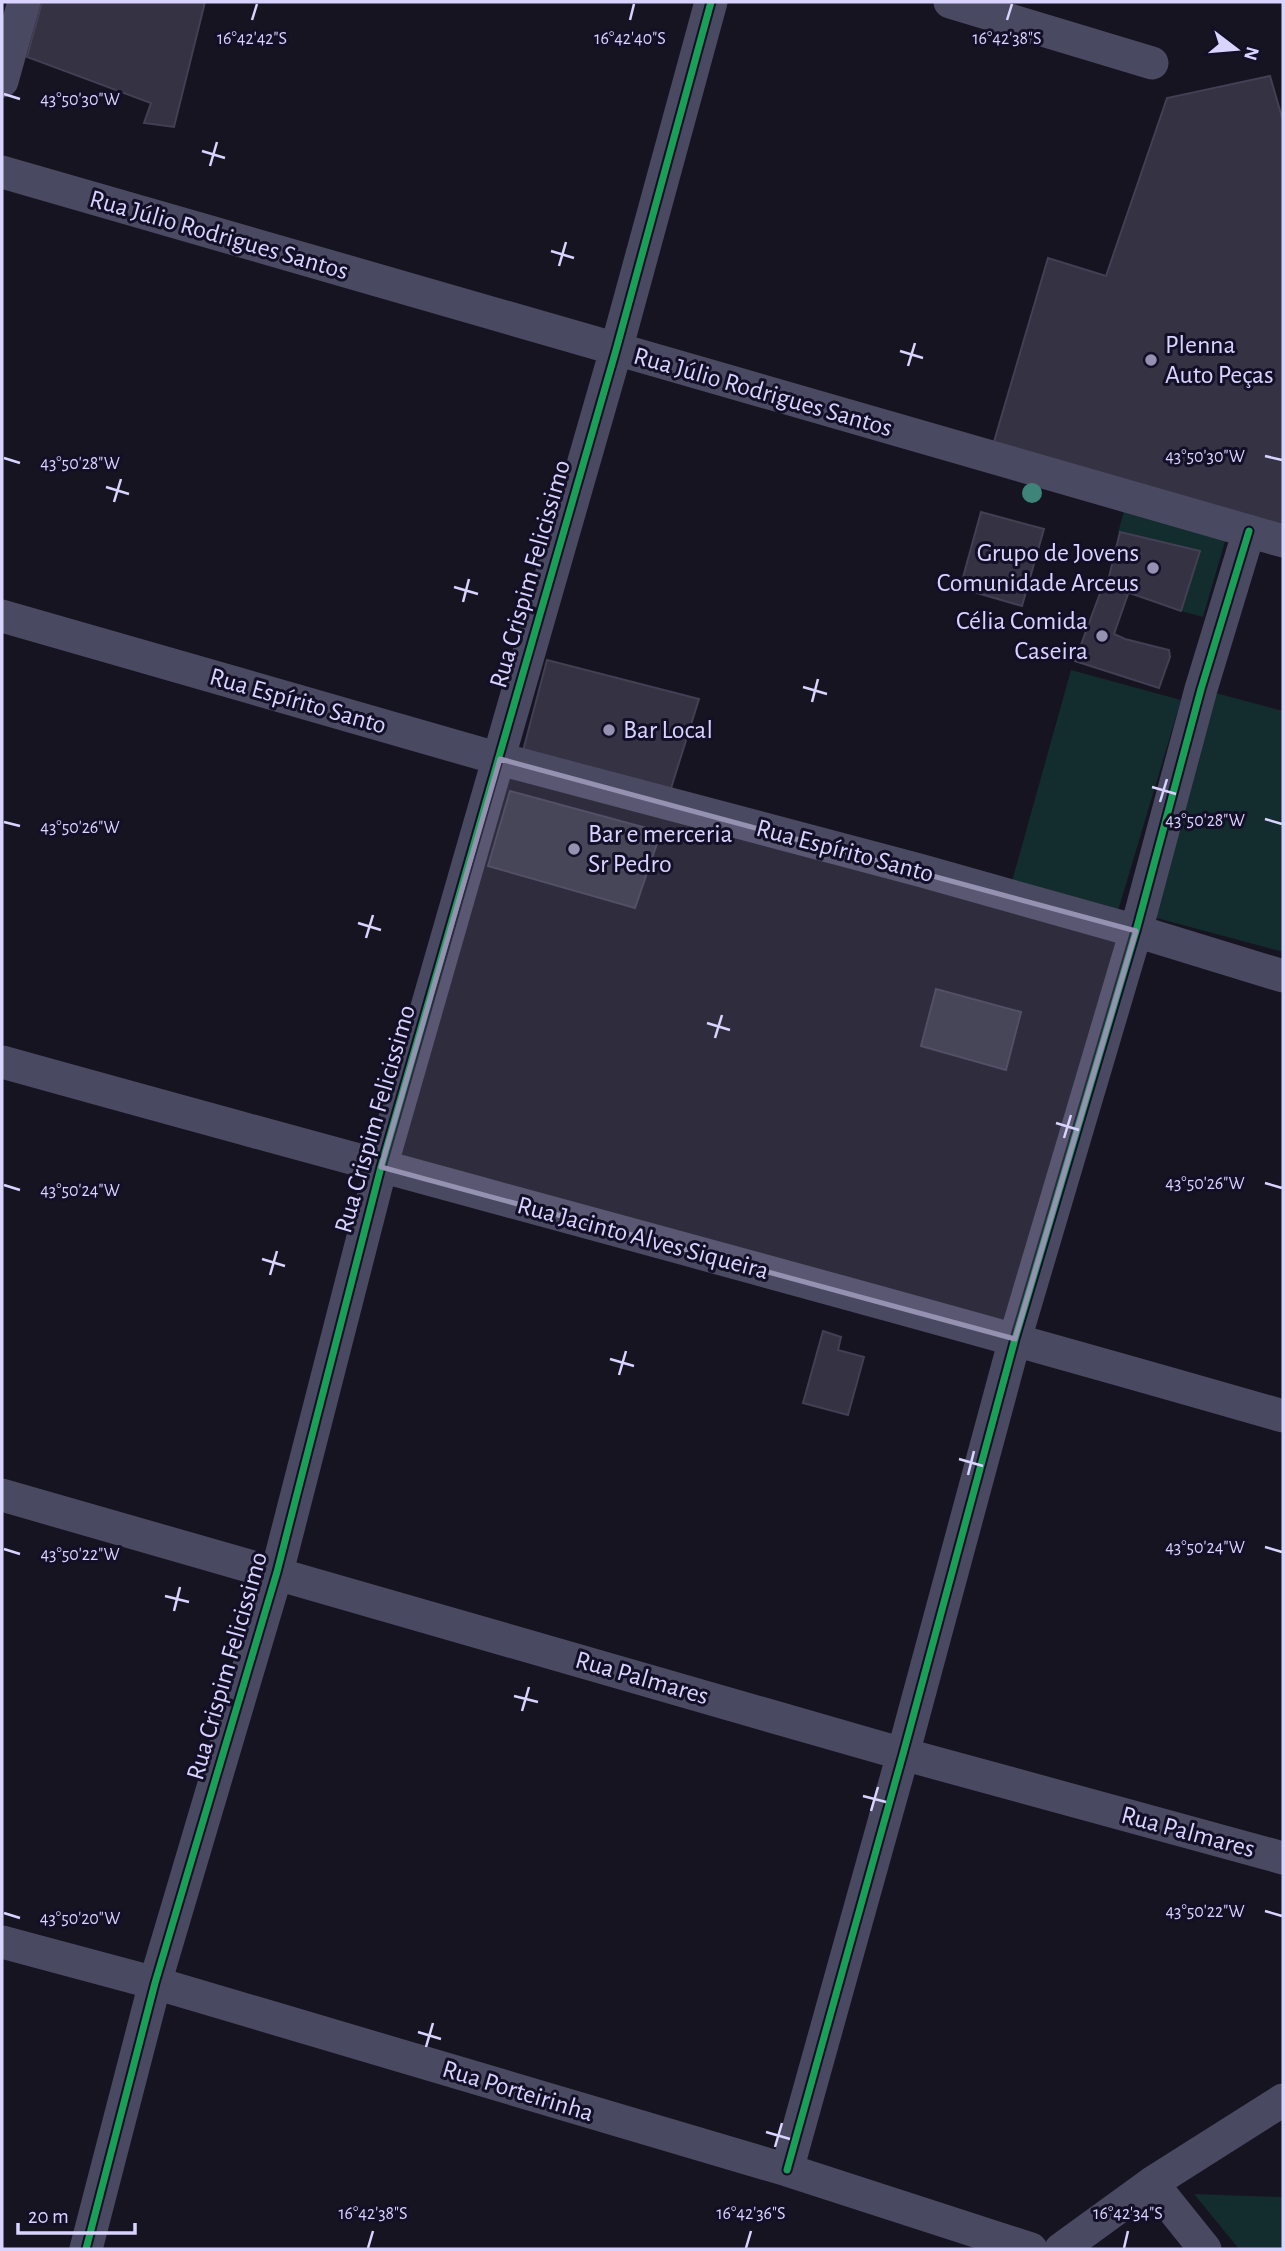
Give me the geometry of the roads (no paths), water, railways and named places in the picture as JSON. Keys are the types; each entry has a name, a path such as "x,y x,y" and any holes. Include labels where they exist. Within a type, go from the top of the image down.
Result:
{"street":[{"path":"2,81 24,2"},
{"name":"Rua Crispim Felicissimo","path":"86,2249 155,1983 277,1572 381,1167 616,350 711,2"},
{"path":"950,2 1152,63"},
{"name":"Rua Júlio Rodrigues Santos","path":"2,172 1283,541"},
{"path":"787,2170 1015,1339 1136,930 1201,689 1249,531"},
{"name":"Rua Espírito Santo","path":"2,616 499,759 1136,930 1283,976"},
{"name":"Rua Jacinto Alves Siqueira","path":"2,1062 1015,1339 1283,1416"},
{"name":"Rua Palmares","path":"2,1495 903,1754 1283,1858"},
{"name":"Rua Porteirinha","path":"2,1942 155,1983 787,2170 1031,2249"},
{"path":"1061,2249 1152,2183 1283,2100"},
{"path":"1152,2183 1205,2249"}],"place":[{"name":"Plenna Auto Peças","path":"1151,360"},
{"name":"Grupo de Jovens Comunidade Arceus","path":"1153,568"},
{"name":"Célia Comida Caseira","path":"1102,636"},
{"name":"Bar Local","path":"609,730"},
{"name":"Bar e merceria Sr Pedro","path":"574,849"}]}
